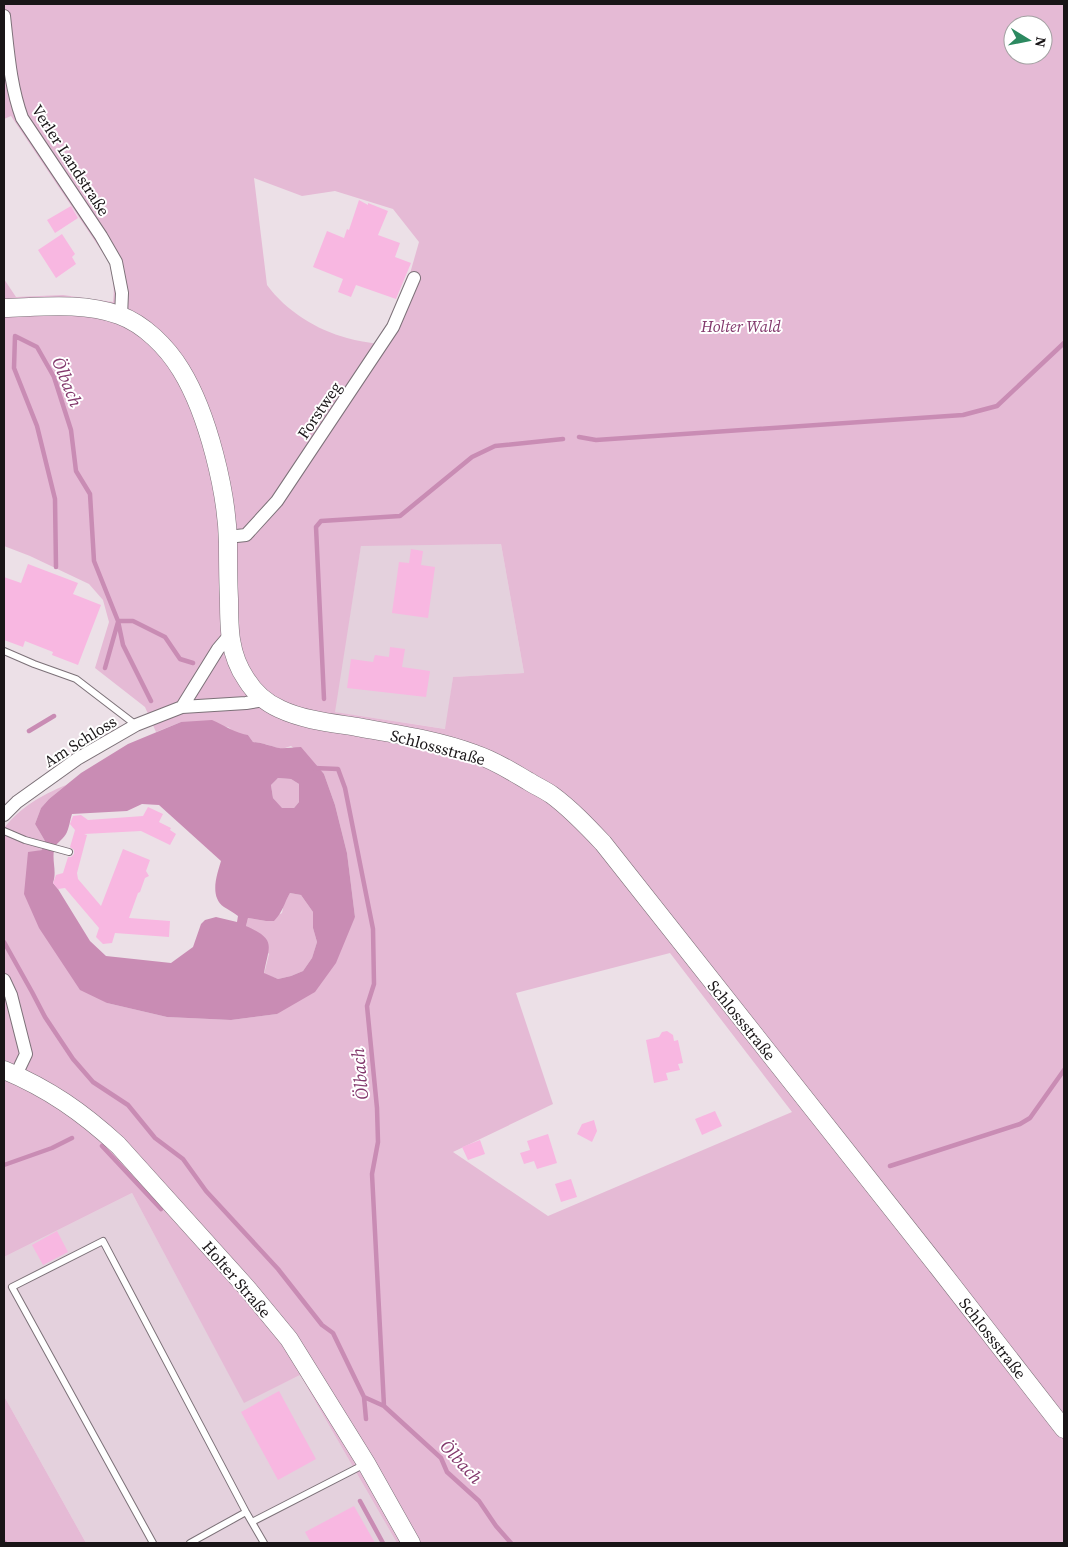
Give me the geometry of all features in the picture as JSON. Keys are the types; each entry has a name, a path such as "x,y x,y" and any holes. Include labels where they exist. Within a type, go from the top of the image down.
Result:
{"main road":[{"name":"Schlossstraße","path":"4,308 61,306 99,310 120,316 134,323 164,348 180,368 191,388 220,477 228,537 230,636 236,662 247,681 264,700 282,710 318,721 428,740 475,754 504,767 552,794 579,818 603,843 938,1266 1064,1429"},
{"name":"Holter Straße","path":"10,1072 70,1105 102,1130 118,1145 246,1287 289,1339 366,1463 411,1543"}],"street":[{"name":"Verler Landstraße","path":"4,16 10,72 22,118 101,236 116,262 122,293 120,316"},
{"name":"Forstweg","path":"228,537 246,534 276,501 394,327 414,278"},
{"path":"182,706 218,649 230,636"},
{"name":"Am Schloss","path":"4,815 17,802 77,759 136,725 182,706 246,703 264,700"},
{"path":"4,980 11,995 26,1054 10,1072"}],"lane":[{"path":"4,651 34,664 76,678 136,725"},
{"path":"4,830 25,840 69,852"},
{"path":"153,1543 12,1287 103,1241 264,1543"},
{"path":"252,1522 366,1463"},
{"path":"190,1543 246,1512"}],"shaded area":[{"path":"501,544 524,673 453,677 446,729 334,712 361,545"},
{"path":"212,720 234,731 248,735 253,742 281,748 301,747 324,774 335,805 347,853 355,917 336,963 315,992 277,1014 231,1020 167,1017 107,1003 80,990 39,928 24,894 28,852 42,850 45,841 35,824 41,808 49,799 81,773 128,744 181,722","holes":["278,778 291,779 299,784 299,802 294,808 282,808 273,798 271,785","142,804 159,805 221,861 215,891 219,902 238,916 237,922 216,917 205,920 201,924 193,947 171,963 106,956 90,941 53,883 55,874 54,850 67,832 72,814 127,811","290,893 301,895 313,912 313,928 317,942 312,958 303,971 278,979 264,973 269,950 267,940 263,935 246,926 248,918 274,921"]},
{"path":"132,1193 244,1402 300,1375 397,1543 86,1543 4,1396 4,1257"}],"green space":[{"name":"Holter Wald","path":"4,4 1064,4 1064,1543 397,1543 300,1375 244,1403 132,1193 4,1257 4,828 18,814 48,793 66,785 41,808 35,824 45,841 43,850 28,853 107,1003 167,1017 231,1020 277,1014 355,917 347,853 335,805 324,774 291,746 282,749 253,742 248,735 237,734 228,727 181,722 156,732 145,707 95,668 109,622 103,600 89,584 4,546 4,279 16,297 63,295 113,302 114,292 109,262 11,116 4,119","holes":["254,178 302,196 335,191 393,209 419,242 409,277 378,344 347,338 314,325 283,303 267,285","501,544 524,673 453,677 445,729 335,712 361,546","670,953 792,1112 548,1216 453,1152 553,1104 516,993"]},
{"path":"278,778 291,779 299,784 299,802 294,808 282,809 273,798 271,785"},
{"path":"290,893 301,895 313,912 313,928 317,942 312,958 303,971 278,979 264,974 269,954 246,926 248,918 266,921 282,913 284,903"},
{"path":"4,1396 86,1543 4,1543"}],"building":[{"path":"359,200 388,211 378,235 400,243 395,257 411,263 396,299 356,285 351,297 338,292 343,279 313,267 327,231 344,238 347,229 349,230"},
{"path":"71,206 78,218 55,233 47,220"},
{"path":"62,234 75,254 72,257 76,264 56,278 38,250"},
{"path":"411,549 423,551 421,565 435,567 428,618 392,613 399,562 409,563"},
{"path":"28,564 78,583 73,594 101,605 78,665 52,655 53,652 25,641 23,647 4,640 4,577 21,583"},
{"path":"390,647 405,649 402,667 430,671 426,697 347,688 351,659 373,662 375,655 389,657"},
{"path":"148,807 163,814 159,822 171,828 170,830 176,834 170,845 141,831 84,834 87,835 77,873 78,879 101,906 123,849 150,860 146,871 149,876 145,878 129,918 170,921 169,937 115,933 112,943 103,944 96,937 99,928 65,888 58,889 53,883 56,875 63,873 68,857 74,854 74,850 70,847 75,830 70,824 73,816 81,815 88,820 143,816"},
{"path":"667,1031 673,1035 674,1041 678,1040 683,1063 678,1064 680,1070 666,1073 668,1080 654,1083 646,1040 659,1037 662,1032"},
{"path":"715,1111 722,1126 702,1135 695,1119"},
{"path":"594,1120 597,1131 592,1142 577,1134 582,1124"},
{"path":"548,1134 557,1163 537,1169 534,1161 524,1164 520,1153 530,1150 527,1141"},
{"path":"480,1140 485,1154 468,1160 462,1147"},
{"path":"571,1179 577,1197 561,1202 555,1184"},
{"path":"57,1231 68,1252 43,1265 32,1245"},
{"path":"279,1391 316,1459 278,1480 241,1412"},
{"path":"354,1506 375,1543 311,1543 305,1532"}],"waterway":[{"name":"Ölbach","path":"56,567 55,499 37,426 14,368 15,336 37,347 54,377 71,430 76,471 90,494 94,561 118,621 133,621 165,637 180,659 193,663"},
{"path":"579,437 596,440 963,415 997,406 1064,343"},
{"path":"324,699 316,527 321,521 400,516 472,457 495,446 563,439"},
{"name":"Ölbach","path":"118,621 123,645 151,701"},
{"name":"Ölbach","path":"105,668 118,622"},
{"name":"Ölbach","path":"29,731 54,716"},
{"name":"Ölbach","path":"314,768 338,769 345,788 373,929 374,984 367,1006 377,1108 378,1142 372,1174 384,1406 441,1458 447,1472 479,1501 496,1526 511,1543"},
{"name":"Ölbach","path":"4,942 45,1017 73,1059 93,1082 128,1105 155,1138 183,1159 206,1191 278,1269 322,1325 333,1333 364,1397 384,1406"},
{"path":"890,1166 1020,1124 1030,1118 1064,1070"},
{"path":"4,1165 52,1148 72,1138"},
{"path":"102,1146 161,1209"},
{"path":"364,1397 366,1419"},
{"path":"360,1501 383,1543"}]}
